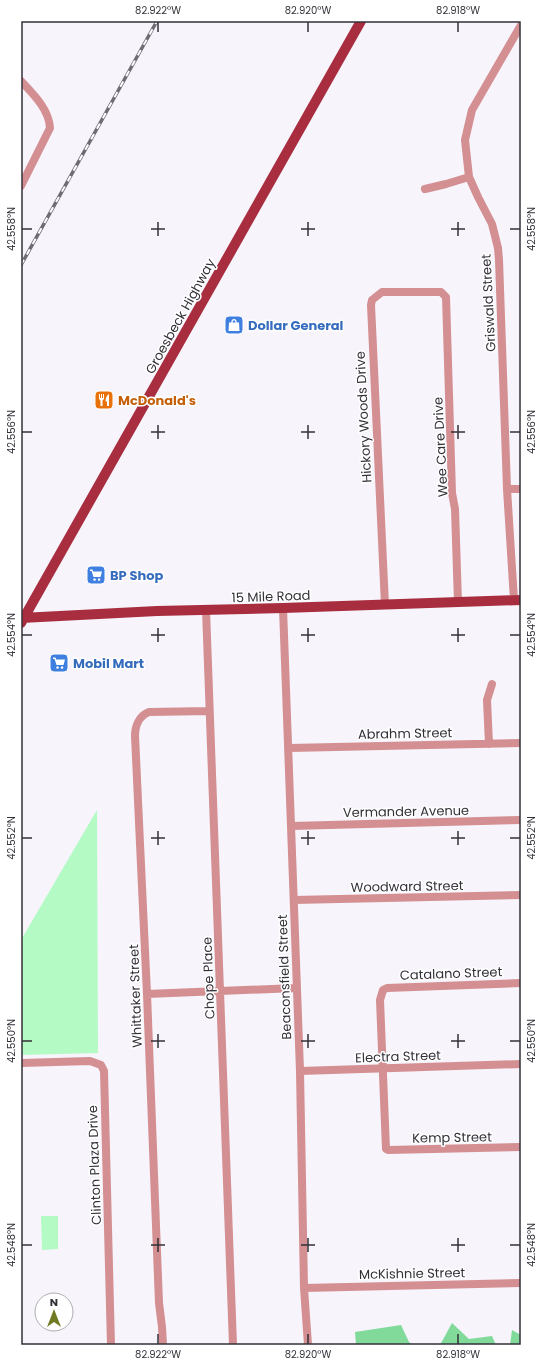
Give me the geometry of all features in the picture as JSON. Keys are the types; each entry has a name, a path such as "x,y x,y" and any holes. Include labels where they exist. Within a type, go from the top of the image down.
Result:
{"main road":[{"name":"Groesbeck Highway","path":"22,620 361,21"},
{"name":"15 Mile Road","path":"22,620 157,611 517,600"}],"street":[{"name":"Griswald Street","path":"517,600 507,489 498,248 492,224 469,177 465,140 472,110 521,25"},
{"path":"21,81 34,95 43,108 50,128 21,186"},
{"path":"425,189 469,177"},
{"name":"Hickory Woods Drive","path":"384,605 371,305 372,300 382,292 441,292"},
{"name":"Wee Care Drive","path":"441,292 446,297 452,493 455,509 458,603"},
{"path":"507,489 521,489"},
{"name":"Beaconsfield Street","path":"283,608 300,1071 304,1288 308,1345"},
{"name":"Chope Place","path":"206,610 233,1345"},
{"path":"489,744 487,700 492,684"},
{"name":"Whittaker Street","path":"163,1345 159,1303 135,730 136,725 142,717 149,712 209,711"},
{"name":"Abrahm Street","path":"289,748 521,743"},
{"name":"Vermander Avenue","path":"291,826 521,820"},
{"name":"Woodward Street","path":"294,900 521,895"},
{"name":"Catalano Street","path":"383,1068 380,1000 383,990 392,987 521,983"},
{"path":"147,994 296,988"},
{"name":"Clinton Plaza Drive","path":"21,1063 90,1061 101,1065 104,1071 111,1345"},
{"name":"Electra Street","path":"300,1071 521,1064"},
{"name":"Kemp Street","path":"383,1068 385,1147 388,1150 521,1147"},
{"name":"McKishnie Street","path":"304,1288 521,1283"}],"green space":[{"path":"97,810 98,1053 21,1055 21,940"},
{"path":"41,1216 58,1216 58,1249 42,1250"},
{"path":"452,1323 469,1339 492,1336 496,1345 440,1345"},
{"path":"401,1325 409,1342 413,1345 356,1345 355,1332"},
{"path":"512,1330 521,1335 521,1345 510,1345"}],"railway":[{"path":"21,265 157,21"}],"place":[{"name":"Dollar General","path":"234,325"},
{"name":"McDonald's","path":"104,400"},
{"name":"BP Shop","path":"96,575"},
{"name":"Mobil Mart","path":"59,663"}]}
